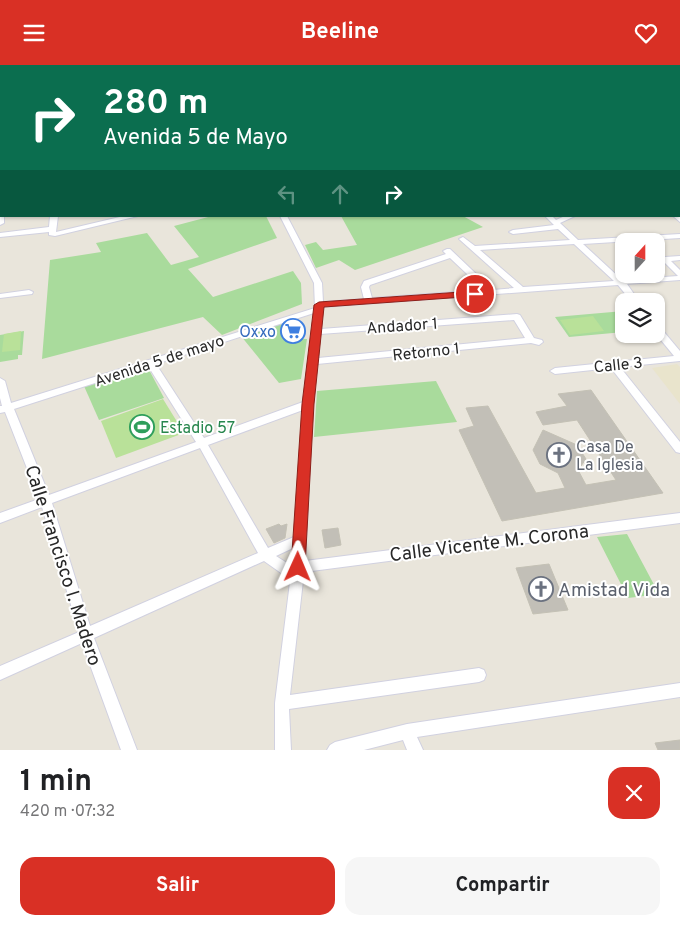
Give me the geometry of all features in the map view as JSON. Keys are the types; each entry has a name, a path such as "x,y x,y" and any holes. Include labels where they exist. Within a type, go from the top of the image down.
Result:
{"street":[{"path":"244,65 250,65"},
{"path":"52,231 54,217"},
{"path":"0,235 52,231 129,217"},
{"path":"283,750 282,703 298,567 308,404 319,307 318,283 285,217"},
{"path":"549,217 622,284 629,293"},
{"path":"513,232 557,225 570,217"},
{"path":"473,248 680,235"},
{"path":"463,239 522,291"},
{"path":"369,301 365,287 367,283 449,253 492,293"},
{"path":"680,258 665,259 680,274"},
{"path":"665,277 680,278"},
{"path":"319,307 369,301 627,283"},
{"path":"0,296 29,292"},
{"name":"Avenida 5 de mayo","path":"4,409 319,307"},
{"name":"Andador 1","path":"317,331 517,317 535,341"},
{"path":"665,339 680,357"},
{"name":"Retorno 1","path":"314,361 535,341"},
{"name":"Calle 3","path":"555,371 680,357"},
{"path":"150,362 202,443 266,555"},
{"path":"614,365 680,449"},
{"name":"Calle Francisco I. Madero","path":"0,381 4,409 46,501 86,634 128,750"},
{"path":"0,518 308,404"},
{"name":"Calle Vicente M. Corona","path":"266,555 285,569 680,518"},
{"path":"0,673 299,540"},
{"path":"282,703 479,675"},
{"path":"335,750 407,731 680,690"},
{"path":"407,731 416,750"}],"shaded area":[{"path":"677,364 680,367 680,404 652,368"}],"green space":[{"path":"208,217 266,217 277,238 188,269 213,297 293,271 301,283 302,304 222,335 203,317 42,359 50,260 101,252 96,243 147,233 171,265 199,257 174,226"},
{"path":"342,217 465,217 483,227 355,270 339,260 316,268 305,245 316,242 323,250 357,245"},
{"path":"615,312 615,333 569,337 555,317"},
{"path":"593,316 604,331 570,335 560,320"},
{"path":"288,321 286,338 307,339 301,379 279,383 241,336"},
{"path":"21,331 20,350 2,352 4,334"},
{"path":"24,331 22,355 18,355 18,359 0,362 0,335"},
{"path":"147,366 164,398 99,420 84,386"},
{"path":"436,381 457,422 314,437 317,391"},
{"name":"Estadio 57","path":"163,399 184,433 116,458 101,421"},
{"path":"627,534 660,594 628,598 597,537"}],"building":[{"name":"Oxxo","path":"287,324 300,325 299,339 286,338"},
{"name":"Casa De La Iglesia","path":"591,390 663,493 502,521 459,430 474,426 466,408 488,406 536,493 565,488 558,473 540,464 533,450 543,430 577,445 586,459 578,470 586,485 616,480 577,420 543,425 536,412 567,406 558,394"},
{"path":"279,524 281,526 287,524 285,538 274,543 266,529"},
{"path":"338,528 341,545 325,548 322,530"},
{"name":"Amistad Vida","path":"549,564 568,610 533,614 516,568"},
{"path":"680,740 680,750 658,750 655,743"}],"place":[{"name":"Oxxo","path":"293,331"},
{"name":"Estadio 57","path":"142,427"},
{"name":"Casa De La Iglesia","path":"559,455"},
{"name":"Amistad Vida","path":"541,589"}],"route":[{"path":"298,567 308,404 319,305 475,294"}]}
